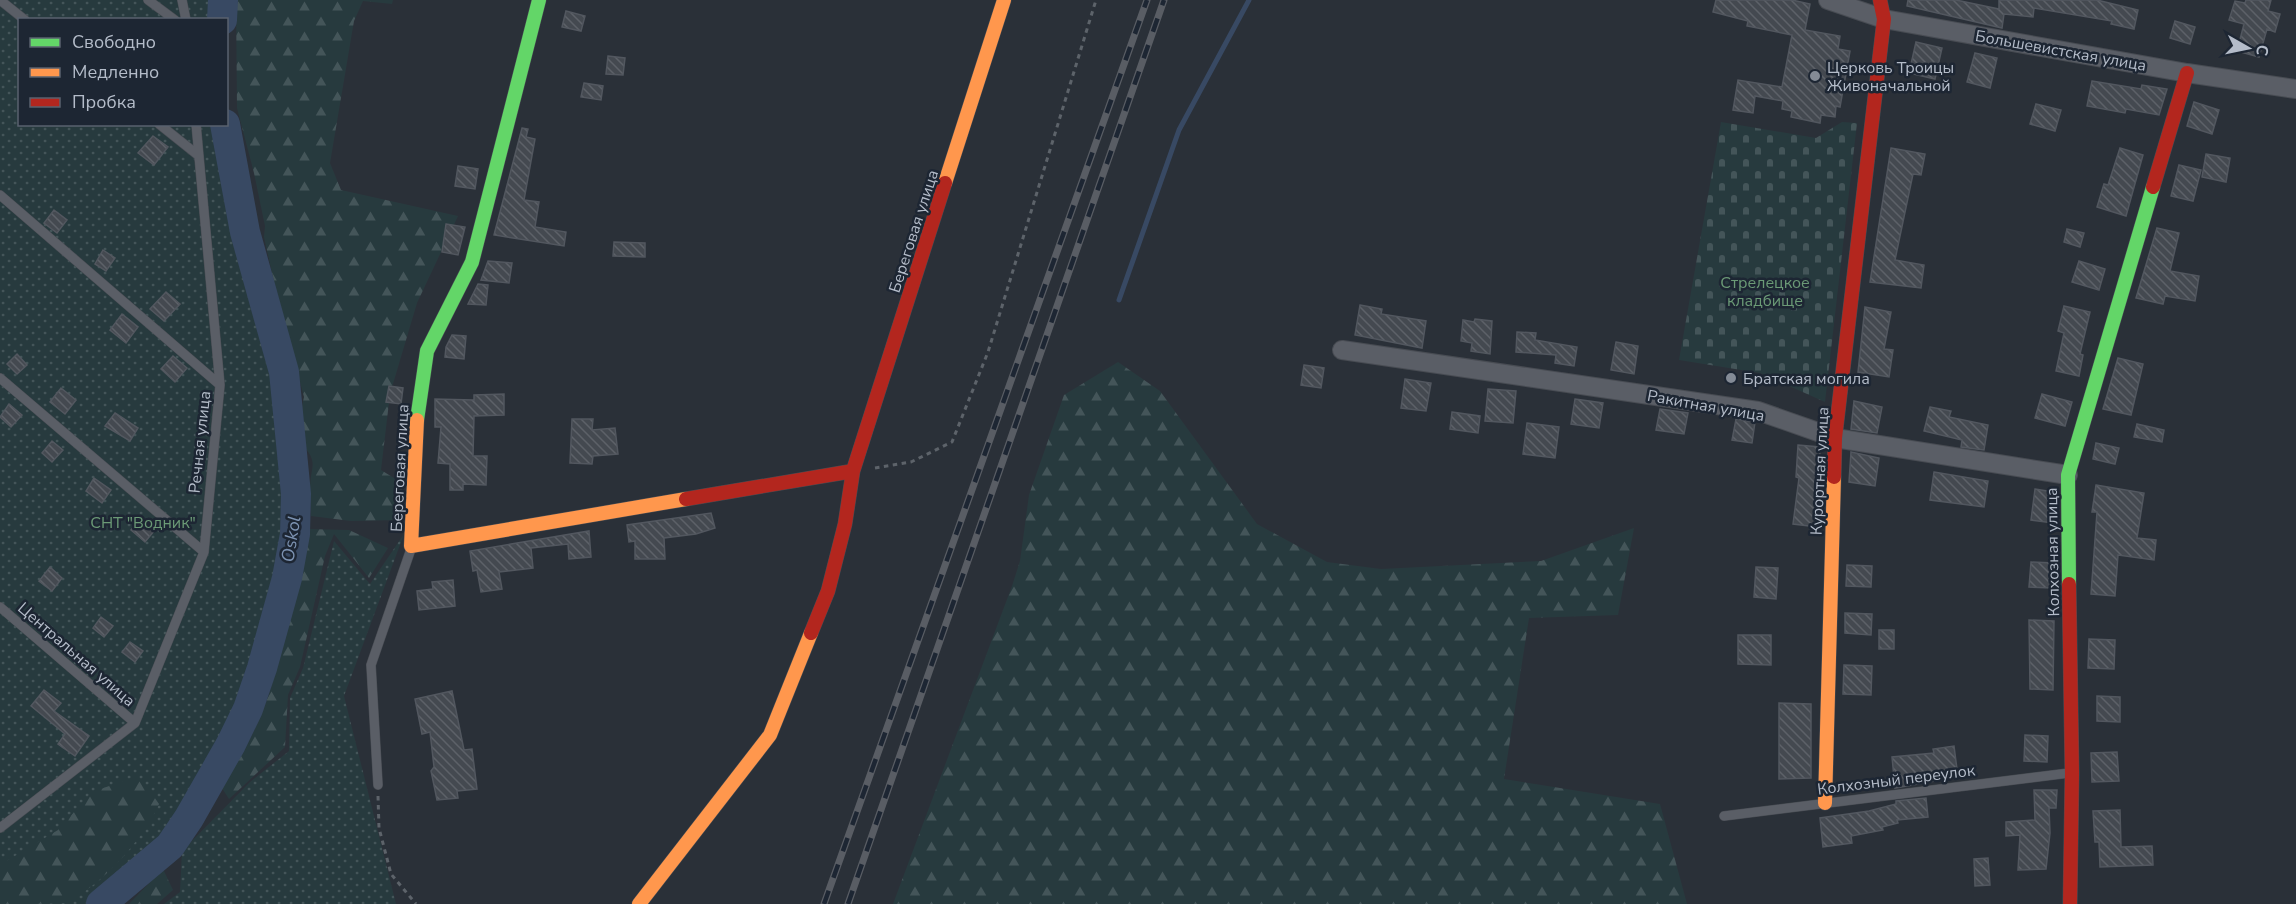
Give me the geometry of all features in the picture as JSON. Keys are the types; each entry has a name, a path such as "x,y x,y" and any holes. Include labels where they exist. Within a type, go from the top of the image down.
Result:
{"street":[{"name":"Береговая улица","path":"539,0 472,262 427,351 414,438 411,546 853,471"},
{"name":"Береговая улица","path":"639,904 770,735 828,591 845,524 853,471 1004,0"},
{"name":"Большевистская улица","path":"1828,0 1884,19 2187,73 2296,88"},
{"name":"Курортная улица","path":"1825,803 1835,438 1884,19 1880,0"},
{"name":"Колхозная улица","path":"2070,904 2072,773 2068,475 2187,73"},
{"name":"Ракитная улица","path":"1342,350 1758,411 1835,438 2068,475"}],"lane":[{"path":"0,0 22,18"},
{"path":"148,0 172,18"},
{"path":"182,0 186,18"},
{"path":"162,126 199,156"},
{"name":"Речная улица","path":"135,723 204,552 220,385 196,126"},
{"path":"0,195 220,385"},
{"path":"0,378 204,552"},
{"path":"378,785 371,665 411,546"},
{"name":"Центральная улица","path":"0,608 135,723"},
{"path":"0,828 135,723"},
{"name":"Колхозный переулок","path":"1724,816 2072,773"}],"path":[{"path":"853,471 911,462 952,442 988,352 1095,0"},
{"path":"378,785 379,828 391,874 416,904"}],"green space":[{"name":"СНТ \"Водник\"","path":"0,0 218,0 217,18 18,18 18,126 219,126 238,233 277,371 288,531 281,577 242,703 208,773 168,840 91,904 0,904"},
{"path":"236,0 393,0 392,4 363,1 354,21 330,163 341,190 458,216 417,303 390,394 381,470 402,483 401,520 351,521 311,516 310,487 313,464 310,455 301,443 301,411 304,397 276,291 264,237 265,226 254,173 237,108"},
{"name":"Стрелецкое кладбище","path":"1721,122 1816,138 1842,122 1857,123 1825,402 1760,373 1679,360"},
{"path":"1118,362 1160,391 1257,524 1327,562 1381,569 1541,561 1634,528 1618,615 1529,618 1504,779 1660,804 1687,904 893,904 1012,586 1020,561 1029,495 1064,395"},
{"path":"306,529 349,530 388,548 369,578 334,534 325,556 300,667 288,695 285,747 229,799 218,782 235,763 261,715 279,662 304,549"},
{"path":"404,534 344,696 396,904 164,904 180,892 182,851 250,782 289,751 290,698 303,668 334,541 370,584"},
{"path":"132,778 143,781 159,804 143,832 120,861 92,886 65,903 0,904 0,865 58,830 92,792"},
{"path":"163,869 173,890 157,904 129,904"}],"building":[{"path":"1716,0 1792,0 1810,4 1805,30 1840,36 1838,49 1850,51 1840,107 1836,106 1835,117 1821,115 1820,123 1791,117 1792,111 1782,109 1783,101 1755,96 1753,113 1733,110 1738,80 1782,87 1792,35 1747,26 1748,21 1713,12"},
{"path":"1908,0 1956,0 1999,9 1999,0 2097,0 2138,10 2134,29 2111,24 2112,21 2034,8 2033,17 2004,14 2002,28 1907,6"},
{"path":"2246,0 2271,0 2268,11 2280,14 2275,32 2267,29 2259,57 2237,51 2244,24 2229,20 2235,1 2245,3"},
{"path":"566,11 585,16 581,31 562,27"},
{"path":"2175,21 2195,27 2190,44 2170,38"},
{"path":"1916,42 1942,48 1935,79 1909,73"},
{"path":"1975,53 1997,58 1990,88 1967,82"},
{"path":"608,56 625,58 623,75 606,74"},
{"path":"2092,81 2141,89 2142,85 2167,89 2159,115 2126,109 2125,113 2087,106"},
{"path":"584,83 603,86 601,100 581,97"},
{"path":"2194,102 2219,110 2212,134 2187,126"},
{"path":"2036,104 2061,110 2055,131 2030,124"},
{"path":"522,128 528,129 526,137 535,139 524,200 539,202 535,227 566,232 564,246 494,235"},
{"path":"153,136 168,147 154,165 138,153"},
{"path":"1891,148 1925,154 1921,175 1913,174 1895,260 1924,265 1921,288 1870,282"},
{"path":"2120,148 2143,155 2126,216 2097,207 2104,184 2108,185"},
{"path":"2206,154 2230,158 2226,182 2202,177"},
{"path":"2179,165 2201,170 2193,201 2171,196"},
{"path":"458,166 478,169 475,189 455,186"},
{"path":"54,210 67,220 57,233 44,223"},
{"path":"446,224 465,227 458,255 442,252"},
{"path":"2157,228 2179,233 2170,271 2199,276 2195,301 2165,296 2163,304 2136,298"},
{"path":"2067,229 2084,233 2080,247 2064,242"},
{"path":"614,242 645,243 645,257 613,256"},
{"path":"103,250 115,258 106,271 95,264"},
{"path":"488,261 512,263 509,283 481,280"},
{"path":"2079,261 2105,269 2099,290 2072,282"},
{"path":"478,284 488,285 486,305 468,304"},
{"path":"166,292 180,304 164,321 150,309"},
{"path":"1360,305 1382,309 1381,314 1426,321 1422,348 1355,335"},
{"path":"2064,306 2090,312 2080,354 2083,355 2079,376 2056,371 2064,333 2058,331"},
{"path":"1865,307 1891,312 1884,349 1893,350 1889,377 1858,372"},
{"path":"122,314 138,327 126,343 110,330"},
{"path":"1475,319 1492,321 1490,354 1471,351 1472,343 1461,341 1463,320 1474,322"},
{"path":"1517,332 1536,333 1535,340 1577,347 1574,366 1555,363 1556,355 1516,352"},
{"path":"452,335 466,336 464,359 445,357 446,347"},
{"path":"1616,342 1638,346 1634,374 1611,370"},
{"path":"17,354 27,365 17,374 7,364"},
{"path":"173,356 187,368 175,382 161,369"},
{"path":"2118,358 2143,364 2131,415 2103,409"},
{"path":"1304,365 1324,368 1321,388 1301,385"},
{"path":"1405,379 1431,383 1426,411 1401,408"},
{"path":"389,386 403,388 401,404 386,402"},
{"path":"61,388 76,400 65,414 50,402"},
{"path":"1488,389 1516,391 1513,423 1485,421"},
{"path":"504,394 504,415 474,416 473,456 487,456 486,485 463,484 463,490 450,490 450,464 438,463 441,427 435,427 435,399 474,400 474,395"},
{"path":"2042,394 2072,402 2065,426 2035,418"},
{"path":"1575,399 1603,403 1599,428 1571,424"},
{"path":"1854,401 1882,407 1877,433 1851,429"},
{"path":"9,404 22,415 11,427 0,417"},
{"path":"1930,407 1951,411 1949,417 1988,425 1984,450 1961,447 1962,440 1924,431"},
{"path":"1660,409 1688,413 1684,434 1656,430"},
{"path":"1452,412 1480,416 1478,433 1450,429"},
{"path":"115,413 138,428 130,441 105,426"},
{"path":"572,419 593,419 592,430 615,428 618,454 593,456 592,464 570,463"},
{"path":"1736,419 1755,422 1752,443 1732,440"},
{"path":"1527,423 1559,427 1555,458 1523,454"},
{"path":"2137,424 2164,430 2162,442 2134,437"},
{"path":"52,441 63,450 52,462 42,453"},
{"path":"2096,443 2119,448 2115,464 2093,459"},
{"path":"1798,445 1820,447 1817,527 1793,524 1799,478 1796,477"},
{"path":"1851,452 1879,458 1875,486 1849,482"},
{"path":"1934,472 1988,481 1984,507 1930,500"},
{"path":"94,478 111,490 102,503 86,491"},
{"path":"2096,485 2144,493 2137,538 2156,540 2154,560 2118,555 2115,596 2091,594 2097,512 2092,512"},
{"path":"2035,489 2053,492 2053,523 2031,520"},
{"path":"711,513 715,528 696,534 664,538 665,559 635,559 635,541 629,542 627,525"},
{"path":"140,520 154,531 145,542 131,530"},
{"path":"589,531 591,557 569,559 568,544 531,548 533,568 499,572 502,589 481,592 477,570 473,571 470,551"},
{"path":"2031,562 2054,563 2052,588 2029,587"},
{"path":"1847,565 1872,566 1871,587 1846,586"},
{"path":"50,567 62,578 52,591 39,581"},
{"path":"1756,567 1778,568 1776,599 1754,597"},
{"path":"453,580 455,606 419,610 417,591 433,589 432,582"},
{"path":"1845,613 1872,614 1871,635 1845,633"},
{"path":"101,617 113,626 104,637 93,628"},
{"path":"2029,620 2054,621 2053,690 2030,689"},
{"path":"1879,630 1894,630 1894,649 1879,649"},
{"path":"1738,635 1771,635 1771,665 1738,664"},
{"path":"2089,639 2115,640 2114,669 2088,668"},
{"path":"130,642 143,651 135,662 122,652"},
{"path":"1844,665 1872,666 1871,695 1843,694"},
{"path":"44,690 61,703 54,711 89,736 75,756 58,744 65,734 31,706"},
{"path":"452,691 464,750 472,749 477,789 457,791 458,798 437,800 431,771 434,767 430,732 422,734 415,699"},
{"path":"2097,696 2120,697 2120,722 2097,721"},
{"path":"1779,703 1811,704 1811,778 1779,779"},
{"path":"2025,735 2048,736 2047,762 2024,761"},
{"path":"1954,746 1958,777 1895,788 1892,757 1934,753 1933,749"},
{"path":"2117,752 2119,781 2092,782 2091,753"},
{"path":"2034,790 2057,790 2056,808 2049,808 2050,833 2046,869 2018,870 2020,835 2006,836 2006,822 2035,820"},
{"path":"1926,798 1928,817 1897,820 1898,823 1882,827 1883,830 1851,836 1852,843 1823,847 1820,818 1869,811 1896,804 1896,801"},
{"path":"2120,810 2121,847 2152,846 2153,865 2100,867 2099,842 2095,842 2093,811"},
{"path":"1988,858 1990,885 1975,886 1974,859"}],"waterway":[{"name":"Oskol","path":"222,18 223,0"},
{"path":"1119,300 1179,130 1249,0"},
{"name":"Oskol","path":"101,904 170,846 189,818 231,744 248,709 262,668 287,578 295,534 296,494 284,372 245,232 225,126"}],"railway":[{"path":"824,904 1147,0"},
{"path":"848,904 1164,0"}],"traffic: fast":[{"path":"417,420 427,351 472,262 539,0"},
{"path":"2069,584 2068,475 2153,187"}],"traffic: slow":[{"path":"945,183 1004,0"},
{"path":"417,420 411,546 686,499"},
{"path":"1825,803 1834,477"},
{"path":"639,904 770,735 811,633"}],"traffic: jam":[{"path":"1834,477 1835,438 1884,19 1880,0"},
{"path":"2153,187 2187,73"},
{"path":"811,633 828,591 845,524 853,471 945,183"},
{"path":"686,499 853,471"},
{"path":"2069,584 2072,773 2070,904"}],"place":[{"name":"Церковь Троицы Живоначальной","path":"1815,76"},
{"name":"Братская могила","path":"1731,378"}]}
